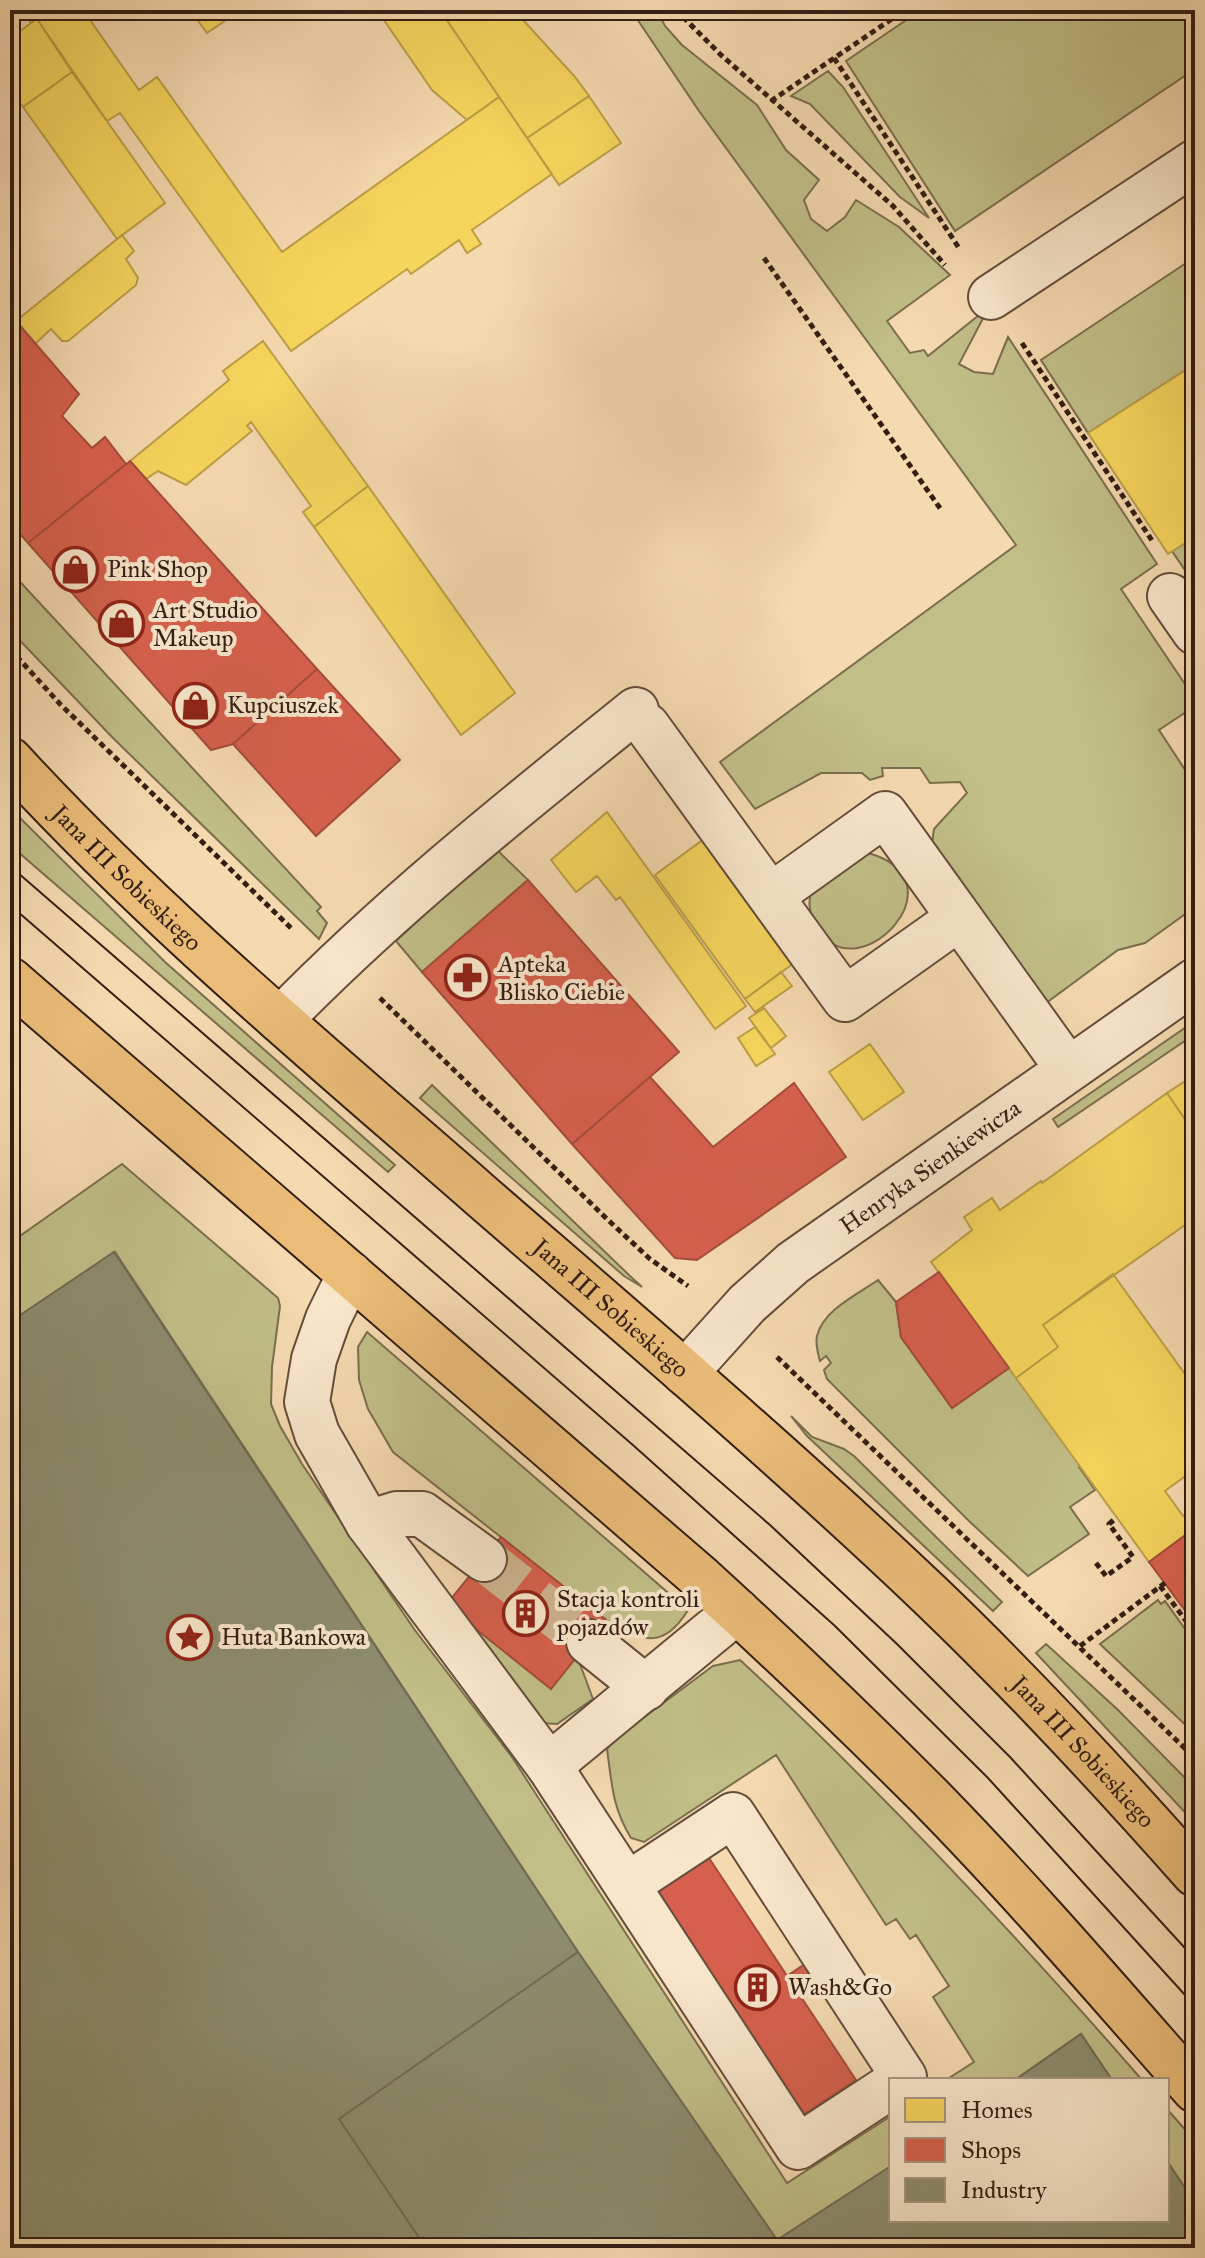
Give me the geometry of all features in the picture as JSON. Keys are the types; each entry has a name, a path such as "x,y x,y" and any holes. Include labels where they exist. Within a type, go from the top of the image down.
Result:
{"main road":[{"name":"Jana III Sobieskiego","path":"10,760 129,881 280,1020 816,1489 990,1654 1110,1778 1195,1874"},
{"path":"10,980 737,1611 931,1798 1195,2090"}],"street":[{"path":"991,297 1195,162"},
{"path":"1170,596 1195,632"},
{"path":"280,1020 340,959 447,862 642,718 845,999 959,918"},
{"path":"772,895 885,814 1068,1069"},
{"name":"Henryka Sienkiewicza","path":"685,1373 775,1277 1195,981"},
{"path":"350,1274 328,1319 314,1359 307,1402 317,1434 368,1523 549,1766 798,2147 889,2087"},
{"path":"368,1523 397,1514 422,1514 484,1559"},
{"path":"549,1766 737,1611"},
{"path":"589,1642 646,1688"},
{"path":"627,1885 733,1815 903,2078"}],"path":[{"path":"676,10 771,101 893,206 949,271 991,297"},
{"path":"771,101 905,10"},
{"path":"834,58 1160,553 1170,596"},
{"path":"764,258 942,511"},
{"path":"10,649 60,704 306,943 340,959 608,1220 650,1259 693,1290"},
{"path":"775,1354 948,1524 1195,1758"},
{"path":"1096,1563 1106,1576 1133,1557 1109,1524 1116,1518"},
{"path":"1080,1646 1162,1584 1195,1633"}],"shaded area":[{"path":"631,10 657,10 665,26 682,45 757,105 786,150 819,180 804,200 811,219 827,231 845,217 856,200 899,227 950,275 887,321 910,353 924,350 928,356 989,307 959,364 974,372 993,374 1008,337 1157,564 1121,589 1195,699 1195,706 1159,730 1195,785 1195,907 1145,943 1118,950 1046,1003 932,844 934,829 967,793 960,782 930,783 920,768 882,768 883,776 870,780 862,773 821,773 755,809 720,762 1016,545 699,111"},
{"path":"921,10 1195,10 1195,69 955,231 846,61"},
{"path":"828,71 843,87 929,218 900,197 810,104 791,96"},
{"path":"1195,257 1195,364 1088,433 1041,360"},
{"path":"1195,537 1195,585 1172,551"},
{"path":"10,571 321,907 317,911 327,923 319,939 112,737 10,630"},
{"path":"10,808 165,962 395,1165 388,1172 10,845"},
{"path":"497,850 528,880 422,972 396,941 491,852"},
{"path":"868,853 895,867 907,885 906,905 895,925 878,940 858,948 837,946 814,921 810,907 811,891"},
{"path":"1195,1021 1195,1034 1058,1127 1053,1119"},
{"path":"432,1085 642,1287 624,1276 420,1098"},
{"path":"122,1164 278,1298 280,1306 271,1404 280,1426 302,1464 414,1629 512,1757 787,2183 889,2117 889,2167 777,2240 578,1952 115,1252 10,1322 10,1243"},
{"path":"878,1280 896,1302 901,1337 952,1408 1009,1368 1095,1490 1070,1507 1089,1534 1028,1576 827,1379 824,1370 831,1363 826,1356 820,1361 817,1345 821,1327 842,1304"},
{"path":"367,1332 688,1610 679,1623 661,1637 651,1638 630,1633 606,1620 393,1452 368,1409 359,1380 358,1347"},
{"path":"791,1416 812,1437 854,1456 1002,1602 993,1611 807,1436"},
{"path":"1158,1600 1161,1604 1165,1601 1195,1643 1195,1734 1100,1644"},
{"path":"446,1605 551,1688 577,1656 593,1699 557,1724 541,1723"},
{"path":"1046,1644 1117,1709 1195,1788 1195,1823 1036,1653"},
{"path":"740,1660 793,1710 947,1865 1140,2078 1111,2078 1081,2034 1018,2078 949,2078 974,2062 933,1997 949,1986 916,1935 910,1939 896,1919 886,1925 776,1755 644,1842 631,1838 616,1805 607,1749 615,1739 713,1666"},
{"path":"1169,2111 1195,2141 1195,2203 1169,2164"}],"building: Homes":[{"path":"22,10 83,10 139,90 157,77 282,252 499,97 552,174 472,230 481,244 467,253 459,240 411,274 407,269 291,351 120,113 107,121 37,19 31,23"},
{"path":"190,10 241,10 207,33"},
{"path":"377,10 440,10 499,97 467,120 432,90"},
{"path":"440,10 514,10 589,96 527,138"},
{"path":"37,19 72,72 23,107 10,88 10,81 17,77 10,68 10,38"},
{"path":"72,72 165,203 117,239 23,107"},
{"path":"589,96 621,143 559,185 527,138"},
{"path":"122,235 134,251 126,259 138,278 136,285 68,341 62,341 51,329 35,344 16,321"},
{"path":"263,341 368,486 314,527 303,512 311,506 251,422 247,426 252,431 186,485 158,471 146,479 130,461 229,380 223,371"},
{"path":"1195,364 1195,537 1168,554 1088,433"},
{"path":"368,486 515,693 461,735 314,527"},
{"path":"607,812 746,1006 715,1029 620,897 616,900 597,876 576,892 551,860"},
{"path":"704,839 794,963 745,999 655,875"},
{"path":"781,972 792,986 755,1012 745,999"},
{"path":"764,1008 786,1036 771,1048 749,1018"},
{"path":"755,1027 775,1054 756,1066 738,1038"},
{"path":"870,1044 904,1092 863,1120 829,1072"},
{"path":"1190,1078 1195,1086 1195,1134 1167,1093"},
{"path":"1167,1093 1195,1134 1195,1218 1043,1325 1058,1347 1016,1378 931,1262 972,1230 964,1217 992,1198 1000,1210"},
{"path":"1113,1274 1195,1388 1195,1469 1165,1491 1183,1516 1195,1508 1195,1528 1149,1562 1016,1378 1058,1347 1043,1325"}],"building: Shops":[{"path":"16,321 79,394 62,416 92,448 105,437 126,464 28,543 10,523 10,326"},
{"path":"130,461 317,669 233,744 211,750 28,543"},
{"path":"317,669 400,760 316,836 233,744"},
{"path":"528,880 679,1052 572,1144 422,972"},
{"path":"650,1077 713,1147 794,1083 846,1157 697,1260 675,1258 572,1144"},
{"path":"939,1272 1009,1368 952,1408 901,1337 896,1302"},
{"path":"1195,1528 1195,1624 1149,1562"},
{"name":"Stacja kontroli pojazdów","path":"501,1537 606,1620 551,1689 446,1605"},
{"name":"Wash&Go","path":"705,1852 856,2080 803,2115 652,1887"},
{"path":"805,1964 819,1987 802,1999 787,1976"}],"building: Industry":[{"name":"Huta Bankowa","path":"114,1252 578,1952 339,2119 426,2248 10,2248 10,1322"},
{"path":"578,1952 777,2240 889,2167 889,2222 1169,2222 1169,2164 1195,2203 1195,2248 426,2248 339,2119"},
{"path":"1081,2034 1111,2078 1018,2078"}],"tunnel":[{"path":"484,1559 589,1642"}],"tram line":[{"path":"10,866 770,1525 897,1644 1010,1757 1195,1959"},
{"path":"10,905 634,1446 835,1626 988,1778 1195,2006"}],"place":[{"name":"Pink Shop","path":"76,569"},
{"name":"Art Studio Makeup","path":"122,624"},
{"name":"Kupciuszek","path":"196,705"},
{"name":"Apteka Blisko Ciebie","path":"467,978"},
{"name":"Stacja kontroli pojazdów","path":"526,1613"},
{"name":"Huta Bankowa","path":"190,1637"},
{"name":"Wash&Go","path":"757,1987"}]}
